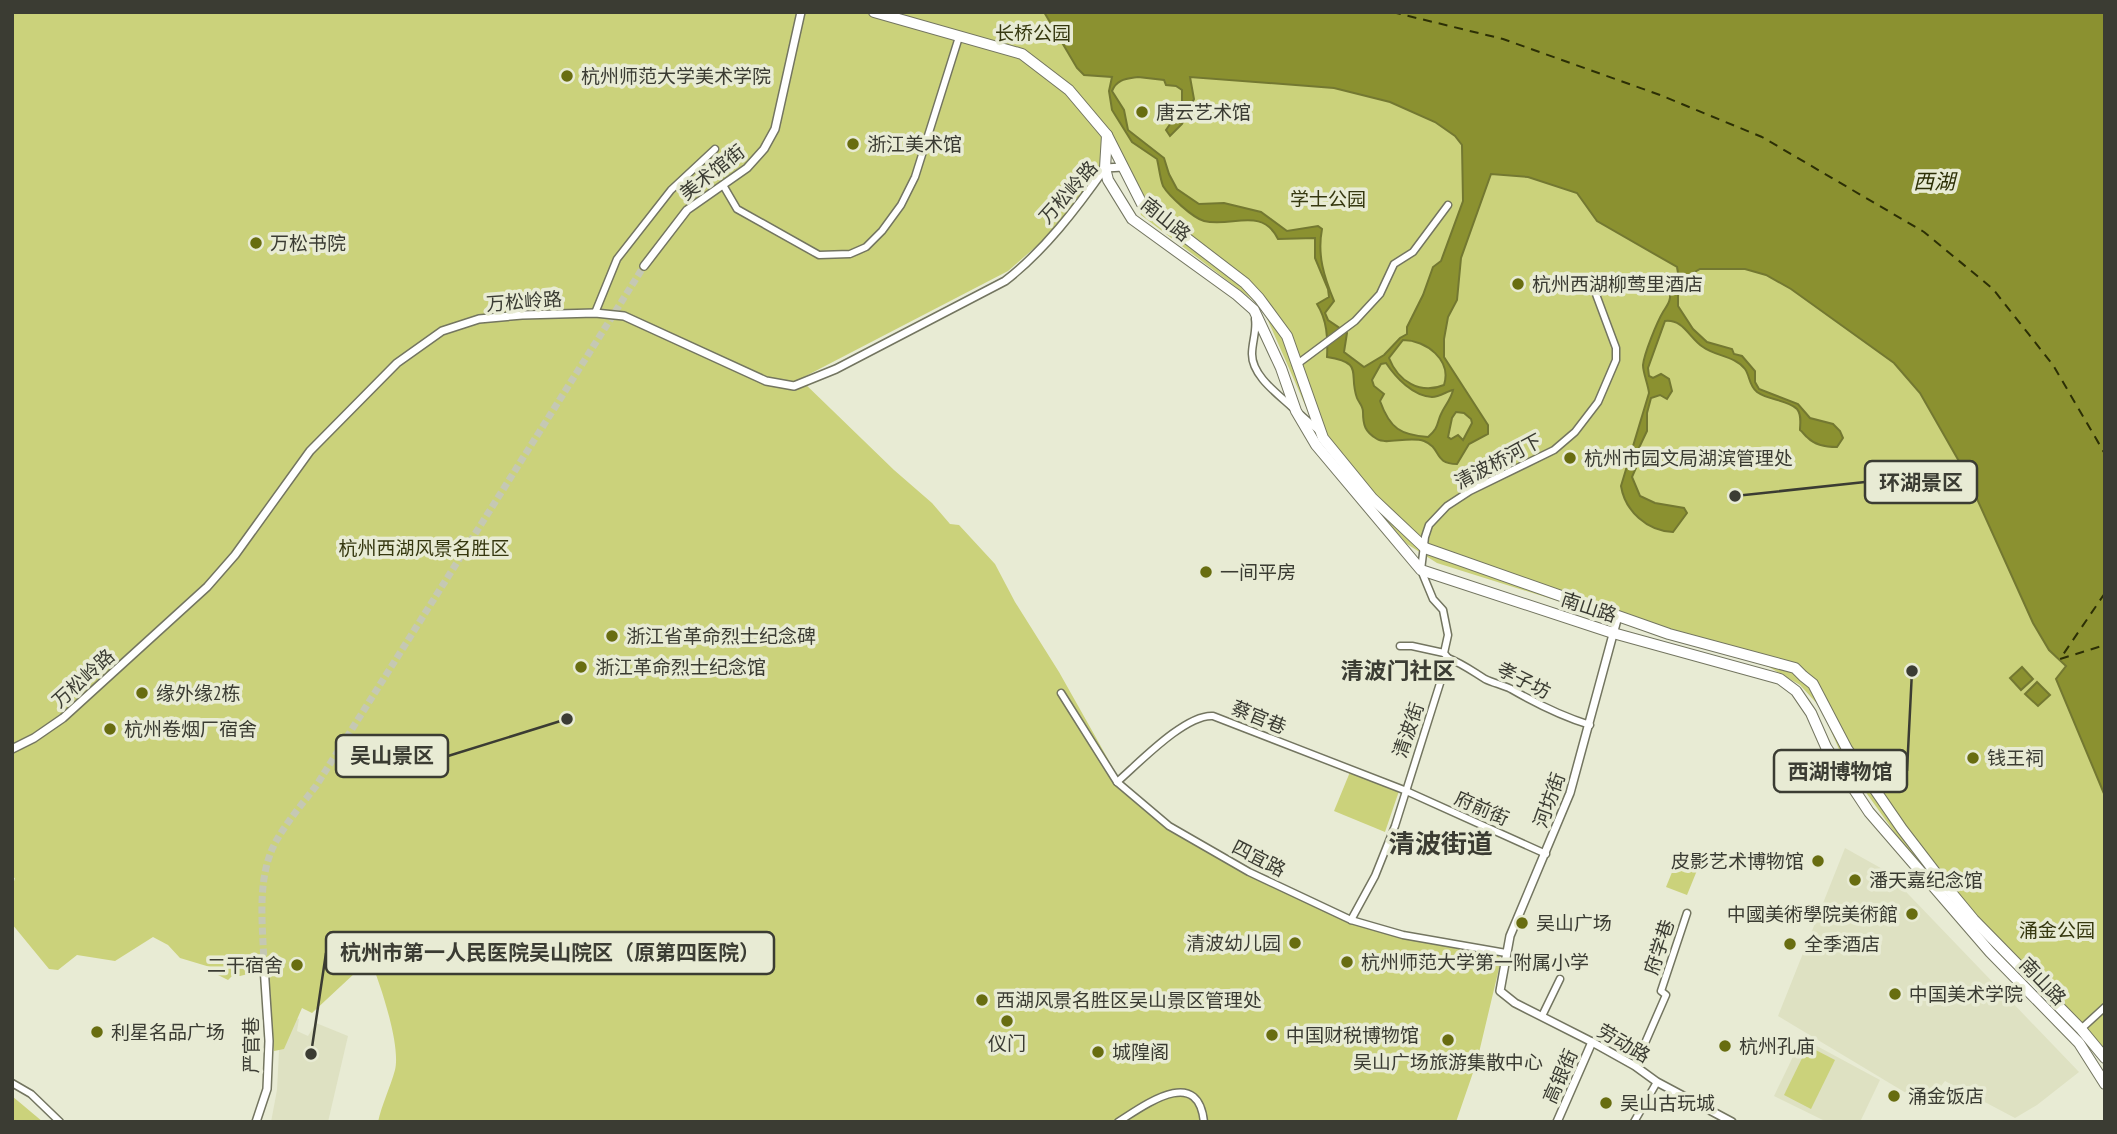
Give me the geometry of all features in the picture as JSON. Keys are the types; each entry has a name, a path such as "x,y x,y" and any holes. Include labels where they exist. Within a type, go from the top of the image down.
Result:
{"main road":[{"name":"南山路","path":"874,12 1022,54 1069,90 1107,135 1142,204 1245,283 1259,298 1287,336 1323,438 1372,498 1425,548 1669,634 1795,668 1813,684 1847,749 1902,829 1945,885 1974,920 2081,1029 2105,1058"},
{"name":"南山路","path":"1107,135 1105,168 1108,180 1132,219 1254,310 1282,368 1296,411 1316,445 1421,570 1614,634 1780,680 1796,691 1811,713 1826,747 1869,812 1990,952 2078,1043 2105,1084"}],"street":[{"name":"美术馆街","path":"644,266 687,210 747,168 764,149 775,129 801,12"},
{"path":"723,185 737,209 819,255 850,254 866,247 901,205 915,177 959,37"},
{"path":"595,313 617,259 671,190 715,149"},
{"name":"万松岭路","path":"12,749 63,718 207,587 235,555 310,451 410,352 442,331 479,319 548,313 624,316 766,380 794,386 808,382 1005,281 1036,253 1105,168 1123,167"},
{"path":"1296,365 1355,321 1380,293 1394,264 1413,252 1448,205"},
{"name":"清波桥河下","path":"1425,548 1429,525 1447,506 1470,491 1554,450 1575,432 1598,402 1616,360 1616,348 1594,289"},
{"path":"1254,310 1256,329 1252,356 1257,371 1270,387 1321,432"},
{"path":"1421,570 1425,548"},
{"name":"清波街","path":"1351,920 1375,876 1395,826 1446,656 1448,635 1443,610 1433,598 1421,570"},
{"name":"河坊街","path":"1500,991 1510,936 1570,793 1618,616"},
{"name":"孝子坊","path":"1400,646 1412,646 1446,656 1466,665 1486,679 1509,688 1530,702 1590,725"},
{"name":"四宜路","path":"1061,693 1117,782 1169,826 1250,872 1351,920 1403,935 1506,953"},
{"name":"蔡官巷","path":"1117,782 1178,730 1205,716 1224,720 1405,790"},
{"name":"府前街","path":"1405,790 1546,854"},
{"name":"府学巷","path":"1635,1066 1666,995 1661,991 1686,913"},
{"name":"严官巷","path":"256,1122 267,1089 269,1041 264,966"},
{"path":"1542,1016 1560,979"},
{"name":"劳动路","path":"1500,991 1515,1003 1592,1042 1657,1082 1732,1122"},
{"path":"2081,1029 2105,1007"},
{"name":"高银街","path":"1557,1122 1592,1042"},
{"path":"1634,1122 1657,1082"},
{"path":"12,1083 31,1094 60,1122"},
{"path":"1118,1122 1162,1097 1180,1091 1196,1097 1204,1122"}],"shaded area":[{"name":"中国美术学院","path":"1845,848 1886,871 2079,1072 2037,1105 2015,1118 1945,1081 1926,1105 1778,1016"},
{"path":"281,1013 299,1019 297,1031 308,1036 316,1023 348,1036 328,1122 271,1122 277,1090"},
{"path":"1802,1038 1880,1080 1860,1122 1827,1122 1774,1096"}],"green space":[{"name":"杭州西湖风景名胜区","path":"12,12 2105,12 2105,1060 2078,1028 1954,906 1907,850 1845,763 1821,708 1800,685 1769,667 1437,563 1407,544 1324,448 1266,316 1253,300 1141,215 1115,152 1080,199 1040,243 1008,271 800,379 932,503 950,524 959,525 995,564 1126,791 1196,844 1379,931 1496,950 1501,960 1477,1061 1456,1122 378,1122 396,1059 388,1014 370,959 312,1013 302,1008 284,1049 274,1051 260,971 240,976 234,974 228,980 212,972 210,967 180,958 168,945 153,937 115,961 77,955 58,970 49,969 12,924 12,888 15,878 12,877"},
{"path":"1350,772 1399,791 1385,832 1334,811"},
{"path":"1679,855 1700,863 1687,895 1666,887"},
{"path":"1808,1046 1835,1060 1811,1109 1784,1095"},
{"path":"12,1096 43,1122 12,1122"}],"water":[{"name":"西湖","path":"1044,12 2105,12 2105,796 2056,679 2066,666 2049,650 2033,623 1964,470 1920,393 1894,363 1791,289 1766,275 1745,269 1700,269 1688,276 1678,288 1678,306 1693,329 1707,342 1732,349 1734,354 1742,356 1755,371 1755,382 1759,389 1798,404 1810,418 1833,424 1843,438 1837,447 1821,445 1811,440 1800,430 1797,409 1757,392 1741,365 1703,347 1677,323 1665,321 1648,368 1649,376 1653,378 1661,374 1669,379 1672,391 1667,399 1660,395 1651,398 1647,413 1647,431 1637,452 1639,461 1632,477 1640,496 1655,503 1684,508 1687,513 1673,532 1663,531 1646,524 1632,511 1621,486 1649,393 1643,368 1644,360 1654,330 1670,297 1670,291 1655,285 1657,279 1666,281 1676,278 1677,267 1597,221 1577,193 1528,177 1491,174 1461,258 1457,300 1448,317 1444,339 1444,357 1488,425 1488,434 1469,444 1457,464 1441,459 1430,444 1424,441 1381,441 1366,428 1351,366 1339,359 1327,357 1326,329 1317,304 1329,297 1315,258 1315,238 1278,239 1263,223 1245,220 1204,221 1194,216 1166,190 1157,159 1132,142 1112,110 1109,91 1112,77 1084,75 1077,68","holes":["1138,77 1164,80 1166,85 1182,90 1182,107 1166,130 1170,136 1182,124 1194,99 1190,77 1334,88 1390,102 1435,122 1455,136 1462,145 1463,201 1441,261 1433,267 1407,327 1407,334 1384,355 1364,367 1344,352 1347,333 1328,320 1325,313 1334,301 1322,266 1322,229 1318,226 1287,231 1261,212 1224,203 1199,204 1177,189 1164,158 1128,130 1124,110 1112,91 1119,82","1403,340 1420,344 1441,360 1444,367 1444,385 1427,388 1411,384 1398,373 1389,358","1386,363 1406,385 1425,396 1435,397 1453,390 1436,428 1428,437 1404,432 1388,418 1380,401 1384,394 1374,386 1372,380 1381,364","1456,412 1464,413 1471,419 1472,423 1463,440 1458,435 1451,439 1448,437"]},
{"path":"2022,667 2033,679 2021,690 2010,678"},
{"path":"2037,682 2050,695 2038,706 2025,694"}],"ferry route":[{"path":"1392,12 1503,39 1660,95 1762,137 1924,232 1993,289 2053,365 2105,454"},
{"path":"2105,593 2060,659 2105,645"}],"tunnel":[{"path":"264,966 263,888 265,872 275,843 316,786 644,266"}],"place":[{"name":"杭州师范大学美术学院","path":"567,76"},
{"name":"唐云艺术馆","path":"1142,112"},
{"name":"浙江美术馆","path":"853,144"},
{"name":"万松书院","path":"256,243"},
{"name":"杭州西湖柳莺里酒店","path":"1518,284"},
{"name":"杭州市园文局湖滨管理处","path":"1570,458"},
{"name":"环湖景区","path":"1735,496"},
{"name":"一间平房","path":"1206,572"},
{"name":"浙江省革命烈士纪念碑","path":"612,636"},
{"name":"浙江革命烈士纪念馆","path":"581,667"},
{"name":"西湖博物馆","path":"1912,671"},
{"name":"缘外缘2栋","path":"142,693"},
{"name":"吴山景区","path":"567,719"},
{"name":"杭州卷烟厂宿舍","path":"110,729"},
{"name":"钱王祠","path":"1973,758"},
{"name":"皮影艺术博物馆","path":"1818,861"},
{"name":"潘天嘉纪念馆","path":"1855,880"},
{"name":"中國美術學院美術館","path":"1912,914"},
{"name":"吴山广场","path":"1522,923"},
{"name":"清波幼儿园","path":"1295,943"},
{"name":"全季酒店","path":"1790,944"},
{"name":"杭州师范大学第一附属小学","path":"1347,962"},
{"name":"二干宿舍","path":"297,965"},
{"name":"中国美术学院","path":"1895,994"},
{"name":"西湖风景名胜区吴山景区管理处","path":"982,1000"},
{"name":"仪门","path":"1007,1021"},
{"name":"利星名品广场","path":"97,1032"},
{"name":"中国财税博物馆","path":"1272,1035"},
{"name":"吴山广场旅游集散中心","path":"1448,1040"},
{"name":"杭州孔庙","path":"1725,1046"},
{"name":"城隍阁","path":"1098,1052"},
{"name":"杭州市第一人民医院吴山院区（原第四医院）","path":"311,1054"},
{"name":"涌金饭店","path":"1894,1096"},
{"name":"吴山古玩城","path":"1606,1103"}],"district":[{"name":"清波门社区","path":"1398,671"},
{"name":"清波街道","path":"1441,844"}],"park label":[{"name":"长桥公园","path":"1033,33"},
{"name":"学士公园","path":"1328,199"},
{"name":"涌金公园","path":"2057,930"}]}
